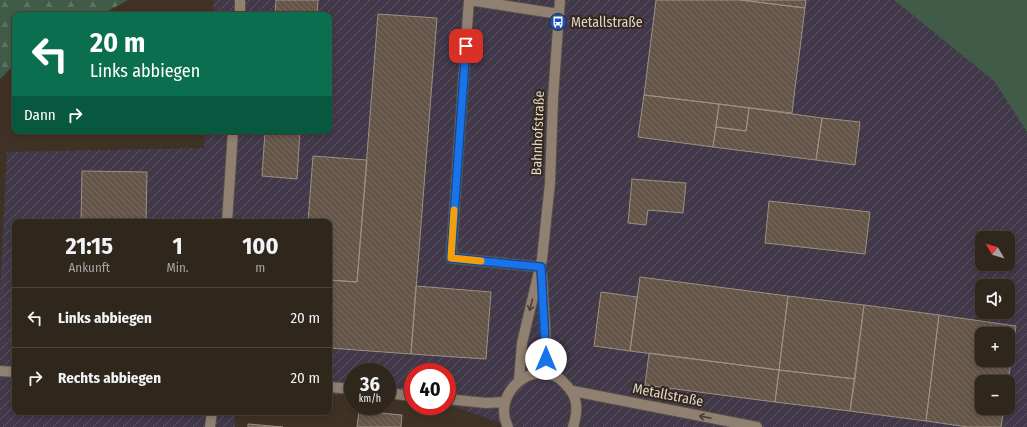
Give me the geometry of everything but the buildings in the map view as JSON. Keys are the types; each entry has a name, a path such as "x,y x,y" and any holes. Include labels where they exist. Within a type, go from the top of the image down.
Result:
{"street":[{"path":"240,0 240,12"},
{"path":"541,267 451,258 469,0 559,14"},
{"name":"Bahnhofstraße","path":"519,380 522,342 541,267 550,183 560,0"},
{"path":"227,219 233,134"},
{"name":"Bahnhofstraße","path":"541,267 546,344 545,373"},
{"path":"0,371 12,372"},
{"path":"508,427 504,410 504,402 508,394 519,380 535,374 545,373 558,377 573,391 578,413 573,427"},
{"path":"332,387 344,388"},
{"name":"Metallstraße","path":"573,391 757,427"},
{"path":"456,400 486,403 504,402"},
{"path":"210,427 212,415"}],"shaded area":[{"path":"214,0 894,0 994,81 1027,132 1027,427 512,427 456,407 456,363 404,363 404,400 396,400 396,363 344,363 344,395 332,394 332,219 12,219 12,415 235,415 235,427 0,427 0,295 7,152 204,148 205,134 332,134 332,12 213,12"}],"green space":[{"path":"0,0 128,0 106,12 12,12 12,67 0,79"},
{"path":"894,0 1027,0 1027,132 994,81"}],"slow traffic":[{"path":"454,210 451,258 481,261"}],"place":[{"name":"Metallstraße","path":"558,22"}],"route":[{"path":"466,46 451,258 541,267 546,359"}]}
